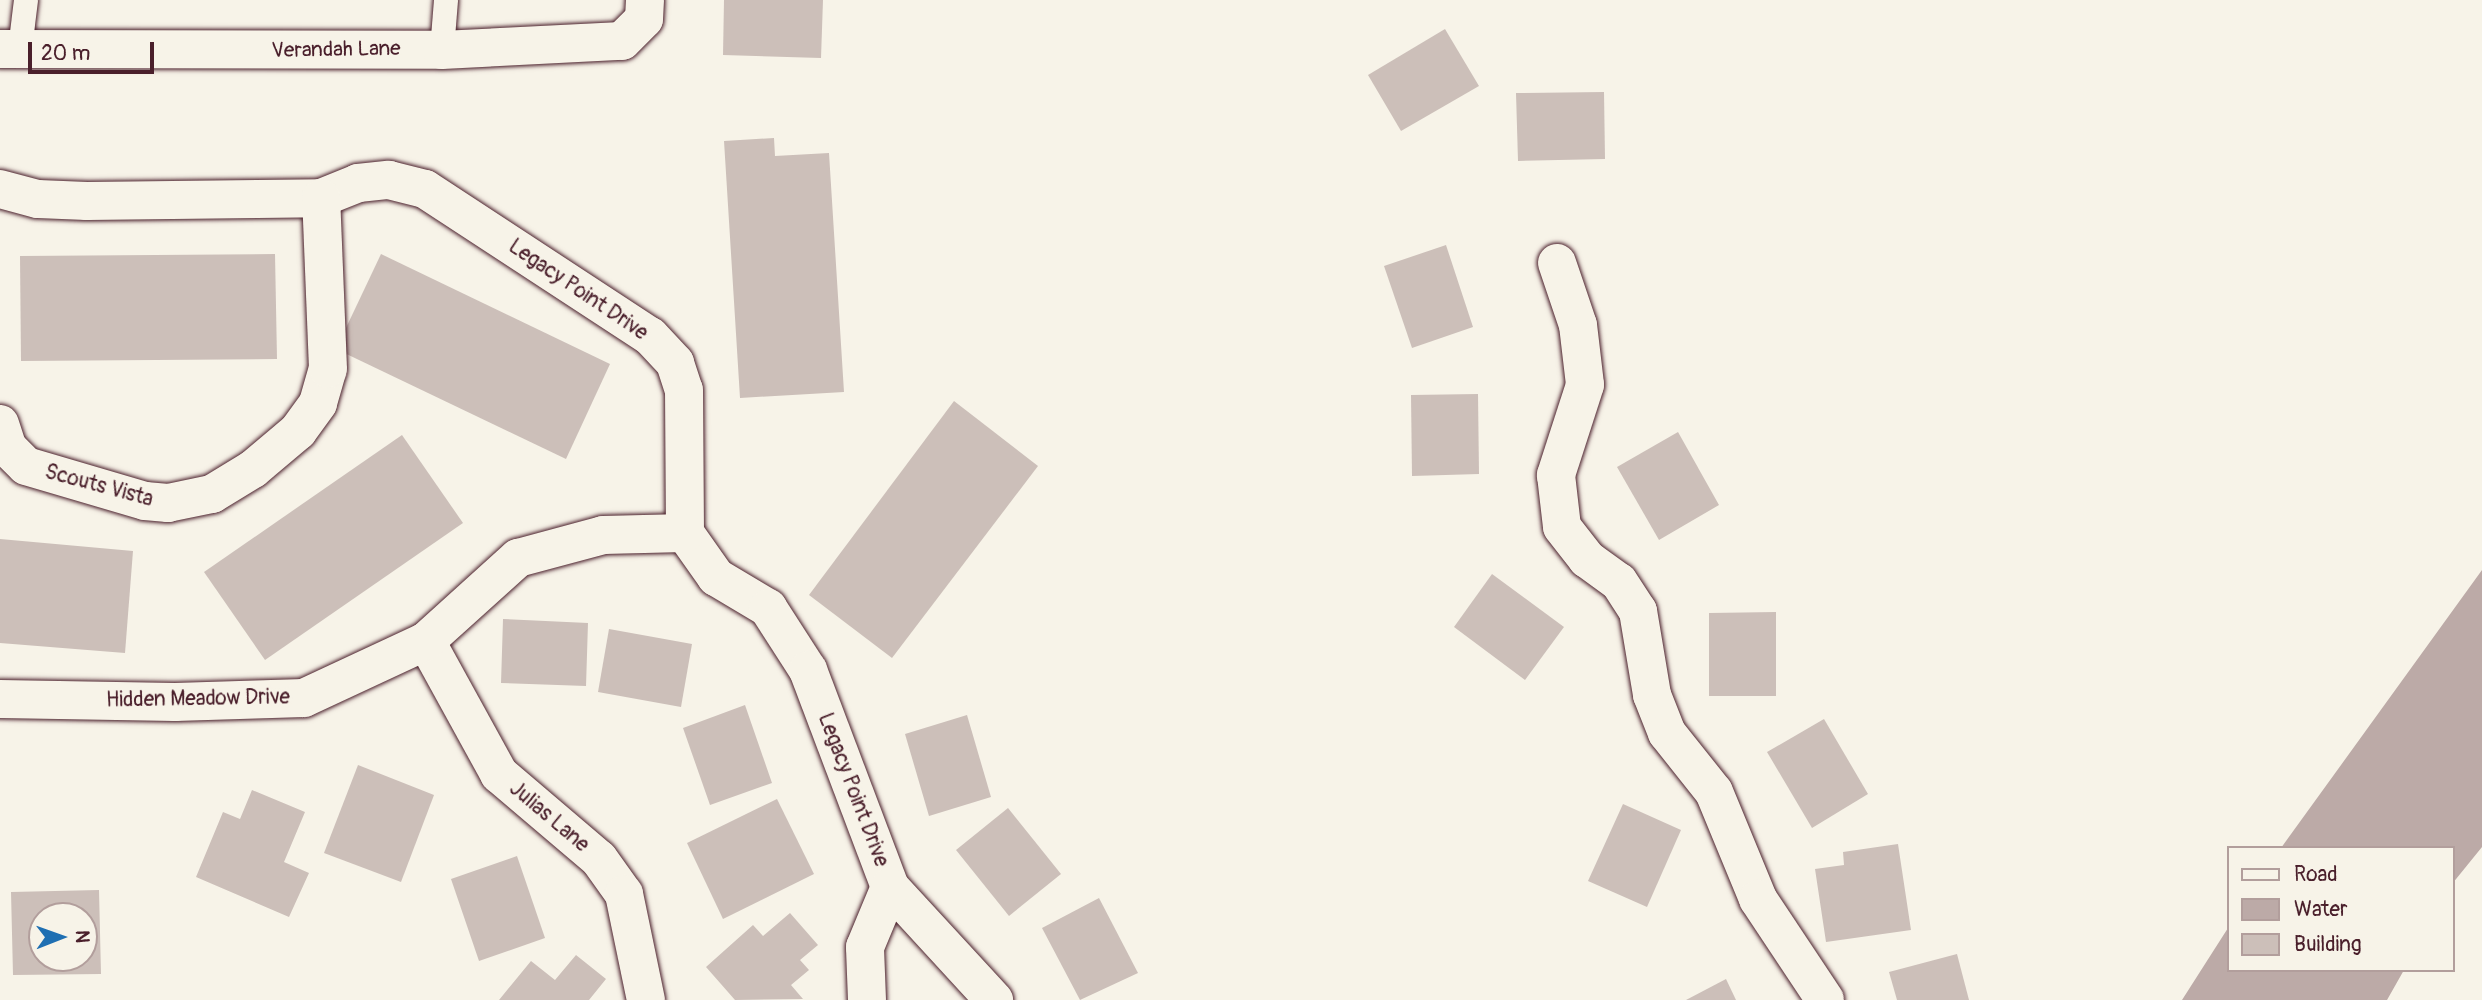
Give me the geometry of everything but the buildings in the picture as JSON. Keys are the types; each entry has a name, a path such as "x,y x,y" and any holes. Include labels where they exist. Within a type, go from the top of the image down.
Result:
{"street":[{"name":"Verandah Lane","path":"10,49 442,50 622,41 644,19 645,0"},
{"name":"Legacy Point Drive","path":"0,189 38,199 87,201 321,198 358,183 389,180 425,189 650,336 675,363 684,390 685,533 716,578 768,608 808,670 890,887 994,1000"},
{"name":"Scouts Vista","path":"0,424 8,449 26,466 145,501 167,503 212,494 253,469 298,431 318,403 328,369 321,198"},
{"path":"1557,263 1578,326 1585,385 1556,475 1562,527 1587,559 1619,582 1638,611 1652,695 1667,733 1714,792 1758,899 1825,1000"},
{"name":"Hidden Meadow Drive","path":"0,699 175,702 304,698 426,641 518,558 603,536 685,533"},
{"name":"Julias Lane","path":"426,641 499,774 599,859 624,894 646,1000"},
{"path":"867,1000 866,947 890,887"}],"lane":[{"path":"10,49 26,0"},
{"path":"442,50 446,0"}],"water":[{"path":"2482,570 2482,847 2454,882 2454,846 2282,846"},
{"path":"2226,931 2226,972 2403,972 2387,1000 2182,1000"}]}
